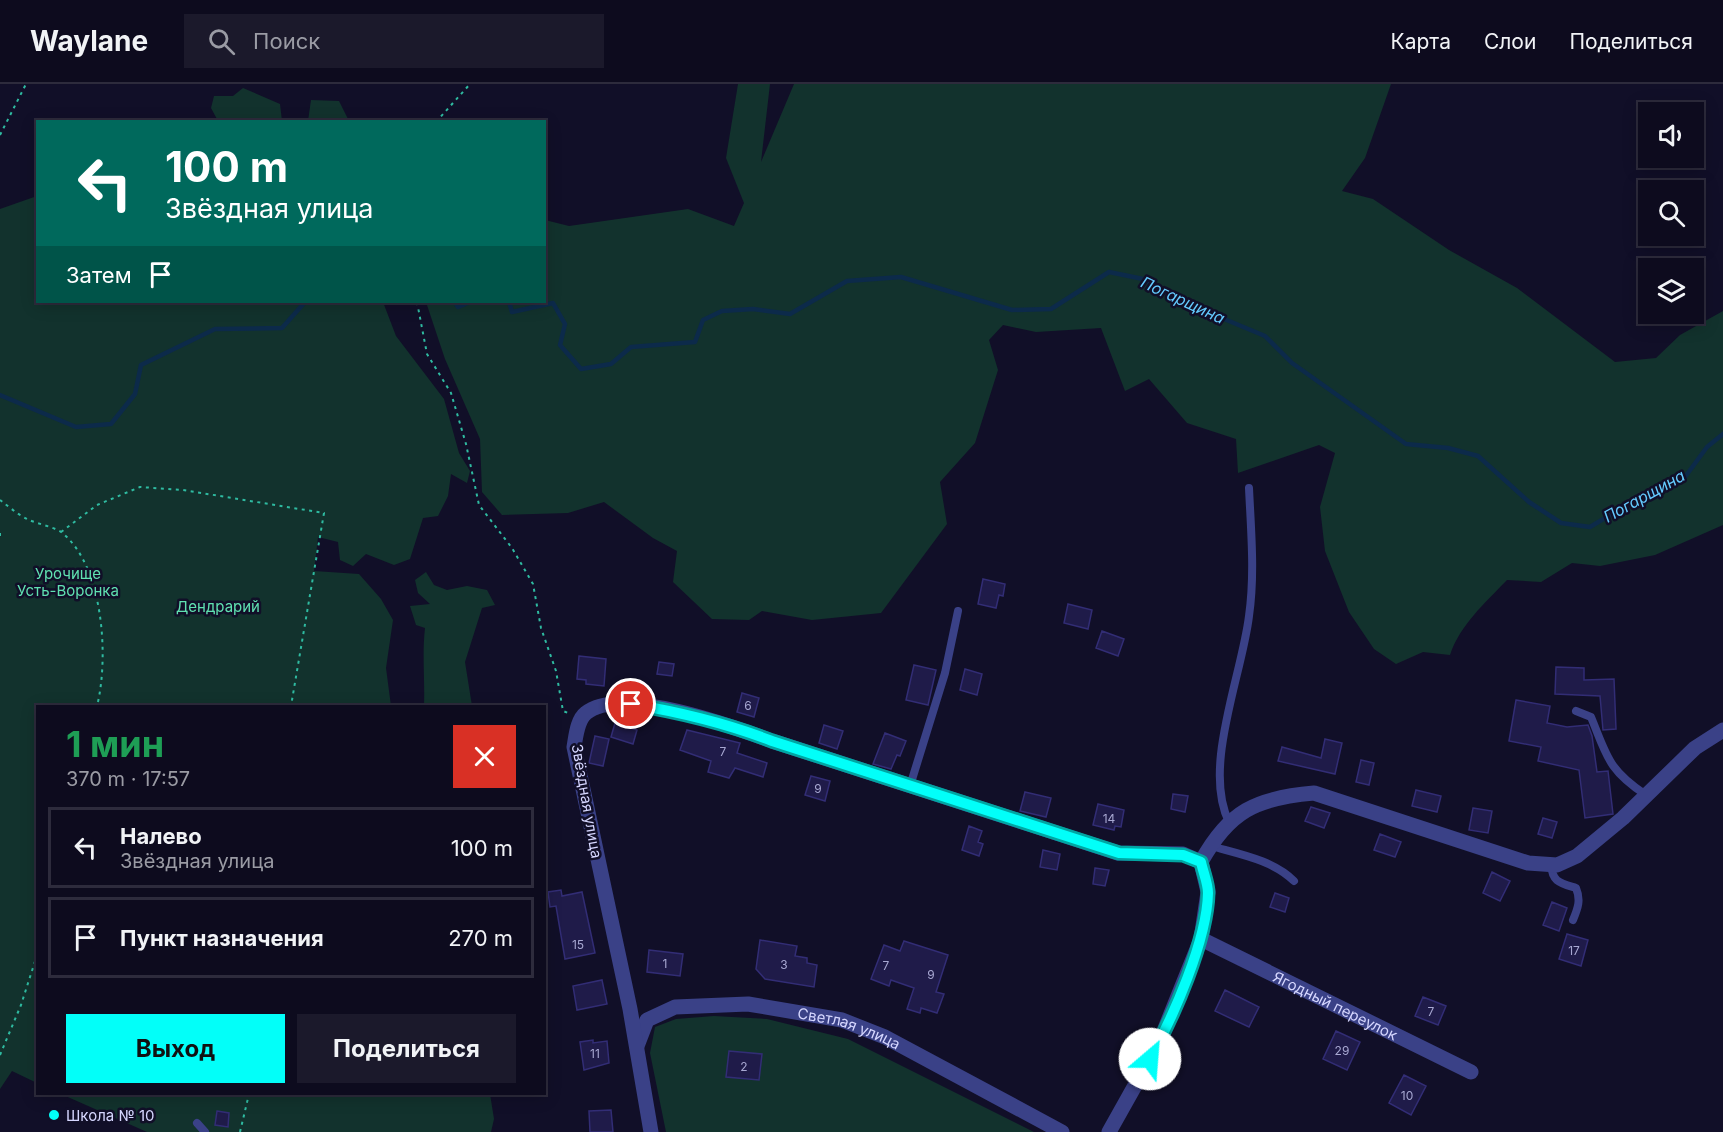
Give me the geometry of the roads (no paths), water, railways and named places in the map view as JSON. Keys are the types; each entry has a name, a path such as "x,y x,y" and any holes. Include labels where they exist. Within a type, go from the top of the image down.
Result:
{"street":[{"name":"Звёздная улица","path":"651,1132 574,747 576,729 585,713 607,703 674,710 731,726 910,786"},
{"path":"1109,1132 1160,1041 1201,939 1208,892 1201,862 1216,835 1237,814 1285,795 1314,793 1528,863 1557,865 1577,856 1695,748 1723,730"},
{"path":"910,786 1119,853 1183,855 1201,862"},
{"name":"Ягодный переулок","path":"1201,939 1471,1072"},
{"name":"Светлая улица","path":"636,1048 647,1020 675,1007 748,1004 842,1020 885,1037 1062,1132"}],"lane":[{"path":"1229,822 1221,806 1218,784 1230,702 1250,616 1253,566 1249,488"},
{"path":"910,786 945,673 958,612"},
{"path":"1576,711 1591,717 1602,750 1621,777 1646,795"},
{"path":"1210,845 1250,857 1289,875 1294,881"},
{"path":"1551,864 1551,876 1557,882 1576,888 1579,895 1579,905 1573,920"},
{"path":"197,1123 205,1132"}],"waterway":[{"name":"Погарщина","path":"509,303 512,312 553,303 565,324 560,345 581,369 611,364 631,347 695,342 703,320 722,311 753,309 790,314 847,281 901,277 1012,310 1051,309 1109,272 1143,279 1181,301 1265,336 1292,363 1406,444 1448,448 1478,456 1529,502 1561,523 1590,527 1645,494 1685,477 1707,447 1723,434"},
{"name":"Погарщина","path":"0,395 76,427 111,424 135,394 141,365 215,329 282,328 304,303"},
{"name":"Погарщина","path":"456,303 458,307 468,303"}],"place":[{"name":"Школа № 10","path":"54,1115"}],"park label":[{"name":"Урочище Усть-Воронка","path":"68,582"},
{"name":"Дендрарий","path":"218,606"}]}
